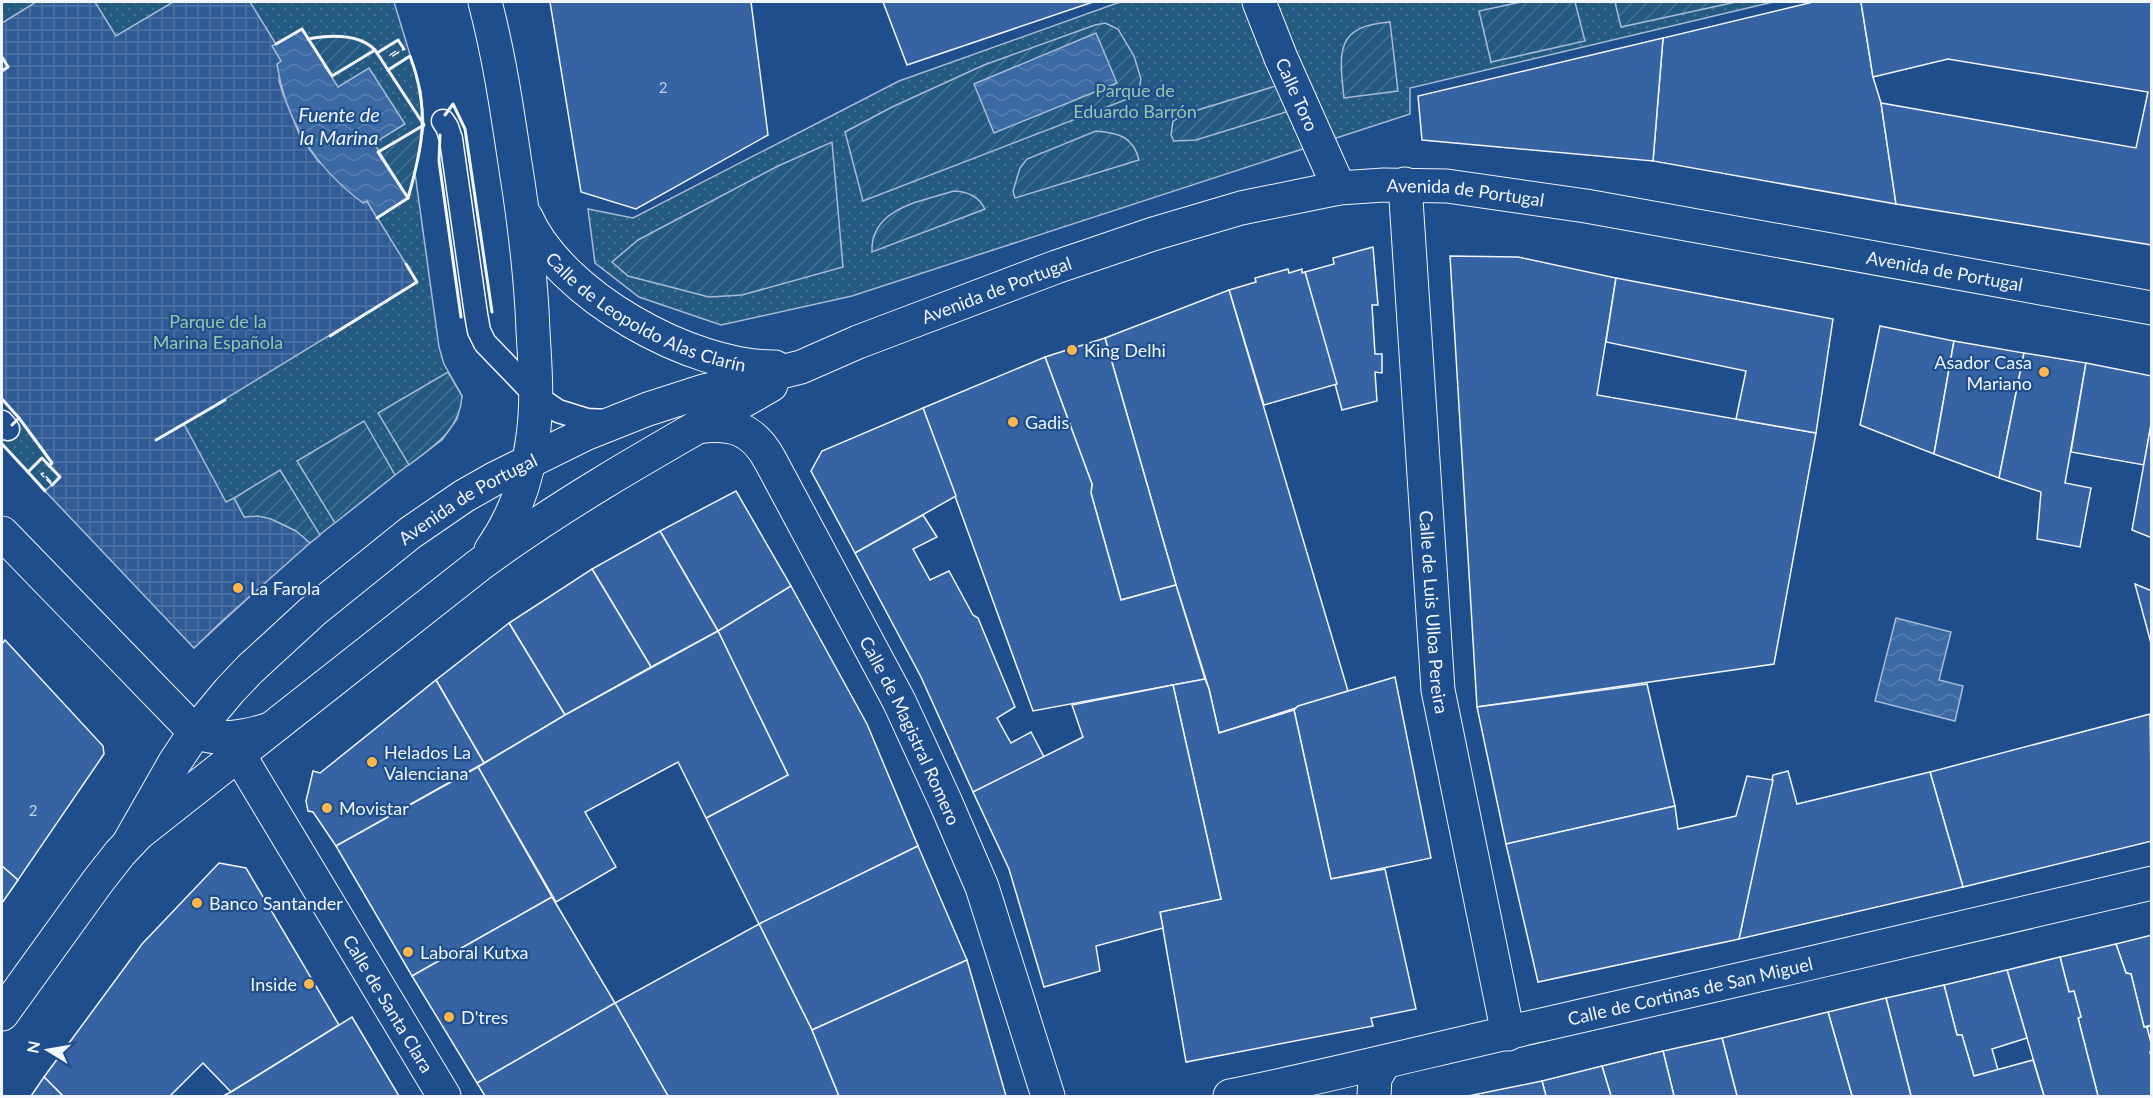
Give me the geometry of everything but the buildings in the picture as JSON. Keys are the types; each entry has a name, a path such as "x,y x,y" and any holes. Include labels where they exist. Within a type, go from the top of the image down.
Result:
{"main road":[{"name":"Calle de Leopoldo Alas Clarín","path":"479,565 511,516 525,478 533,439 536,396 532,299 522,208 505,95 485,2"},
{"name":"Calle Toro","path":"1259,2 1281,58 1339,188"},
{"name":"Avenida de Portugal","path":"130,841 479,565 522,534 696,427 801,367 858,342 1046,271 1153,234 1241,208 1310,192 1339,188 1405,184 1468,188 1575,204 2151,308"},
{"name":"Calle de Luis Ulloa Pereira","path":"1405,184 1438,690 1508,1034"},
{"name":"Calle de Leopoldo Alas Clarín","path":"522,208 541,243 571,276 605,304 642,328 684,347 718,358 770,367 801,367"},
{"name":"Avenida de Portugal","path":"130,841 175,762 195,732 230,690 269,650 356,576 436,514 529,460 618,420 704,391 801,367"},
{"name":"Calle de Magistral Romero","path":"696,427 710,425 734,427 757,440 767,454 882,668 941,792 982,886 1048,1096"},
{"path":"2,533 195,732 227,738 241,737 274,728"},
{"name":"Calle de Santa Clara","path":"239,755 444,1096"},
{"path":"2,1014 98,881 130,841"},
{"name":"Calle de Cortinas de San Miguel","path":"1230,1096 1384,1063 2151,883"},
{"path":"1374,1096 1375,1078 1384,1063"}],"lane":[{"path":"443,121 451,139 479,331 485,343 536,396 558,411 587,420 601,422 618,420"}],"green space":[{"name":"Parque de la Marina Española","path":"2,2 394,2 421,91 424,125 415,173 439,347 444,364 462,396 457,419 442,440 298,552 194,648 2,444 2,435 19,418 2,399"},
{"name":"Parque de Eduardo Barrón","path":"1120,2 1773,2 1410,88 1410,114 852,296 721,325 639,297 595,263 588,209 633,218 899,81"},
{"path":"1521,2 1575,2 1585,41 1491,62 1479,11"},
{"path":"1615,2 1736,2 1621,27"},
{"path":"1390,22 1398,91 1344,98 1341,67 1344,44 1359,29"},
{"path":"1105,23 1118,29 1134,56 1141,79 1138,95 863,201 845,132 892,107 984,65"},
{"path":"324,36 358,40 375,50 332,76 308,39"},
{"path":"1282,84 1309,105 1196,140 1174,141 1171,135 1173,121 1185,114"},
{"path":"424,125 420,151 408,198 379,152"},
{"path":"1096,131 1118,135 1129,141 1139,160 1015,198 1013,191 1020,168 1027,159"},
{"path":"832,142 843,267 742,295 709,297 628,276 612,262 638,240 778,166"},
{"path":"954,191 972,195 985,209 872,252 874,237 879,225 889,216 913,203"},
{"path":"448,372 462,396 456,418 444,436 409,465 378,413"},
{"path":"364,421 395,475 335,523 297,461"},
{"path":"280,470 320,535 310,543 280,523 263,518 244,517 234,498"}],"shaded area":[{"name":"Parque de la Marina Española","path":"36,2 95,2 116,36 173,2 250,2 276,44 281,61 279,81 300,136 318,161 367,201 417,282 184,424 226,502 234,498 244,517 258,516 271,519 296,531 310,543 194,648 45,491 60,477 49,466 52,462 2,399 2,23"}],"water":[{"name":"Fuente de la Marina","path":"302,29 338,87 369,68 405,124 374,143 408,198 377,218 367,201 363,203 346,189 318,159 296,124 288,105 277,64 281,61 272,46"},
{"path":"1096,33 1117,83 994,133 974,84"},
{"path":"1896,618 1951,632 1939,680 1963,686 1955,721 1875,701"}],"fence":[{"path":"396,51 390,55 391,57 404,49"},
{"path":"52,483 43,473 41,474 52,485"}],"wall":[{"path":"276,44 302,29 332,76 375,50 424,125 378,152 408,198 377,218"},
{"path":"308,39 334,36 352,38 368,44 375,50"},
{"path":"377,53 398,40 404,49"},
{"path":"388,70 410,56 420,93 422,127 408,198"},
{"path":"2,57 8,67 2,71"},
{"path":"445,115 453,104 465,129 492,312"},
{"path":"440,135 439,161 461,317"},
{"path":"330,336 417,282 406,264"},
{"path":"2,399 19,418 12,425"},
{"path":"156,440 225,400"},
{"path":"19,418 52,463 49,466"},
{"path":"2,444 28,472"},
{"path":"45,491 28,472 42,458 60,477 52,485"}],"place":[{"name":"King Delhi","path":"1072,350"},
{"name":"Asador Casa Mariano","path":"2044,372"},
{"name":"Gadis","path":"1013,422"},
{"name":"La Farola","path":"238,588"},
{"name":"Helados La Valenciana","path":"372,762"},
{"name":"Movistar","path":"327,808"},
{"name":"Banco Santander","path":"197,903"},
{"name":"Laboral Kutxa","path":"408,952"},
{"name":"Inside","path":"309,984"},
{"name":"D'tres","path":"449,1017"}]}
